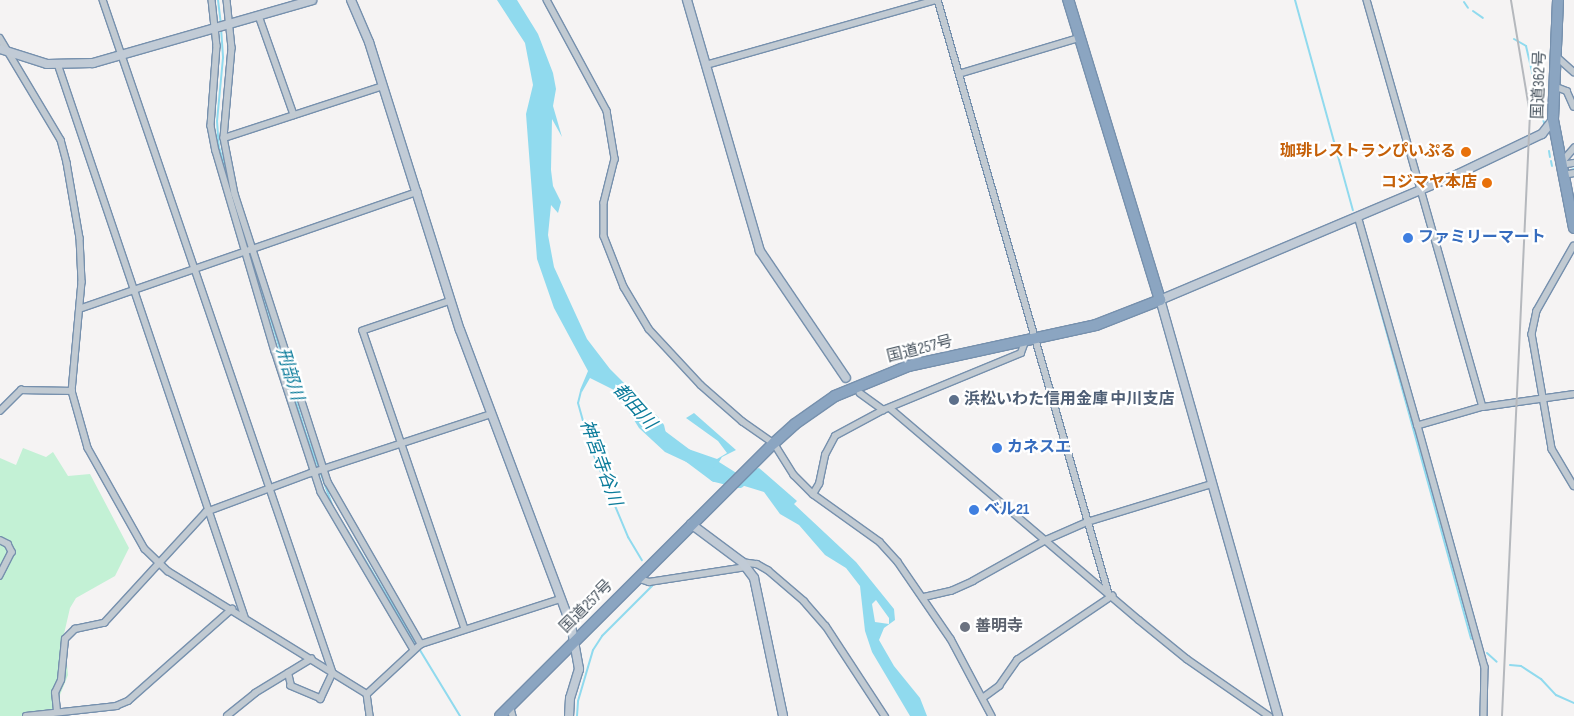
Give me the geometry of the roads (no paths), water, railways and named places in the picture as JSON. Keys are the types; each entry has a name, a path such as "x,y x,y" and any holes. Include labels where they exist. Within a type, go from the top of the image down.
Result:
{"highway":[{"path":"1068,0 1160,300"},
{"name":"国道362号","path":"1558,0 1553,120 1574,228"},
{"name":"国道257号","path":"500,716 772,444 835,396 864,382 908,366 1036,340 1096,325 1160,300"}],"street":[{"path":"104,0 333,673 321,699 291,686 288,673"},
{"path":"212,0 216,28 217,66 211,126 221,177 250,248 284,352 319,471 418,647"},
{"path":"227,0 232,48 224,138 235,194 250,248 332,514 418,647"},
{"path":"0,49 58,64 93,63 312,0"},
{"path":"351,0 362,23 383,86 451,301 575,640 579,669 570,698 569,716"},
{"path":"547,0 607,111 615,159 603,223 604,236 624,287 649,330 679,363 742,422 772,444 794,476 813,494 880,542 924,597 984,697 992,716"},
{"path":"687,0 760,251 846,378"},
{"path":"706,65 937,0 1110,595"},
{"path":"1367,0 1483,408"},
{"path":"259,16 294,115"},
{"path":"0,38 61,140 80,238 82,308 72,391 88,448 145,549 168,571 367,694"},
{"path":"959,74 1079,38"},
{"path":"1556,56 1574,72"},
{"path":"58,64 211,510 245,617"},
{"path":"224,138 383,86"},
{"path":"1554,86 1567,91 1574,107"},
{"path":"1278,716 1160,300 1421,191 1542,134 1553,120"},
{"path":"1562,167 1574,148"},
{"path":"1562,167 1574,163"},
{"path":"1562,167 1574,173"},
{"path":"82,308 196,269 250,248 417,192"},
{"path":"1358,216 1485,667 1484,716"},
{"path":"1574,246 1533,324 1542,397 1552,449 1574,486"},
{"path":"451,301 363,331 465,629"},
{"path":"813,494 819,484 825,456 835,436 886,409 1021,353 1025,342"},
{"path":"0,410 21,390 72,391"},
{"path":"860,393 886,409 1187,659 1269,716"},
{"path":"1418,426 1483,408 1542,397 1574,394"},
{"path":"57,711 54,693 61,680 66,639 75,629 104,623 158,561 211,510 319,471 492,414"},
{"path":"924,597 951,591 973,581 1046,540 1088,522 1212,484"},
{"path":"691,524 744,564 754,578 783,716"},
{"path":"0,540 8,544 12,552 0,576"},
{"path":"637,578 649,582 744,564 757,564 768,570 804,601 832,634 885,716"},
{"path":"984,697 999,686 1017,660 1110,595"},
{"path":"367,694 418,647 465,629 560,599"},
{"path":"26,716 57,711 116,706 128,701 232,609"},
{"path":"227,716 255,693 311,659"},
{"path":"367,694 370,716"},
{"path":"510,705 513,716"}],"water":[{"path":"497,0 517,0 538,34 553,73 556,89 553,106 562,137 552,119 551,170 553,186 561,202 558,213 551,205 548,235 554,267 587,339 610,369 659,418 664,425 668,442 717,459 727,453 718,441 686,418 694,413 736,450 722,457 719,462 738,474 759,468 797,501 794,504 856,562 894,609 895,620 884,628 879,640 894,666 920,698 927,716 910,716 872,652 865,631 860,586 846,568 825,555 799,525 780,514 764,492 725,480 665,452 639,428 616,391 590,378 582,392 580,390 588,371 554,308 537,259 526,114 533,85 525,43","holes":["876,600 889,618 889,624 875,622 872,604"]}],"waterway":[{"name":"刑部川","path":"218,0 221,23"},
{"path":"1295,0 1353,210"},
{"path":"1464,2 1468,8"},
{"path":"1473,11 1483,18"},
{"name":"刑部川","path":"221,28 223,58 217,121 219,147 249,248"},
{"path":"1514,39 1526,46 1544,123"},
{"path":"1549,151 1550,157"},
{"path":"1551,161 1552,166"},
{"path":"1359,232 1471,639"},
{"name":"刑部川","path":"250,252 305,431 333,507"},
{"name":"神宮寺谷川","path":"581,391 578,403 590,446 628,537 642,560"},
{"name":"都田川","path":"655,431 715,476 739,482"},
{"name":"刑部川","path":"339,517 460,716"},
{"name":"神宮寺谷川","path":"577,716 578,701 593,650 602,636 652,586"},
{"path":"1487,653 1497,662"},
{"path":"1510,665 1521,666 1541,679 1556,695 1574,703"}],"railway":[{"path":"1502,716 1530,114 1511,0"}],"place":[{"name":"珈琲レストランぴいぷる","path":"1466,152"},
{"name":"コジマヤ本店","path":"1487,183"},
{"name":"ファミリーマート","path":"1408,238"},
{"name":"浜松いわた信用金庫 中川支店","path":"954,400"},
{"name":"カネスエ","path":"997,448"},
{"name":"ベル21","path":"974,510"},
{"name":"善明寺","path":"965,627"}]}
